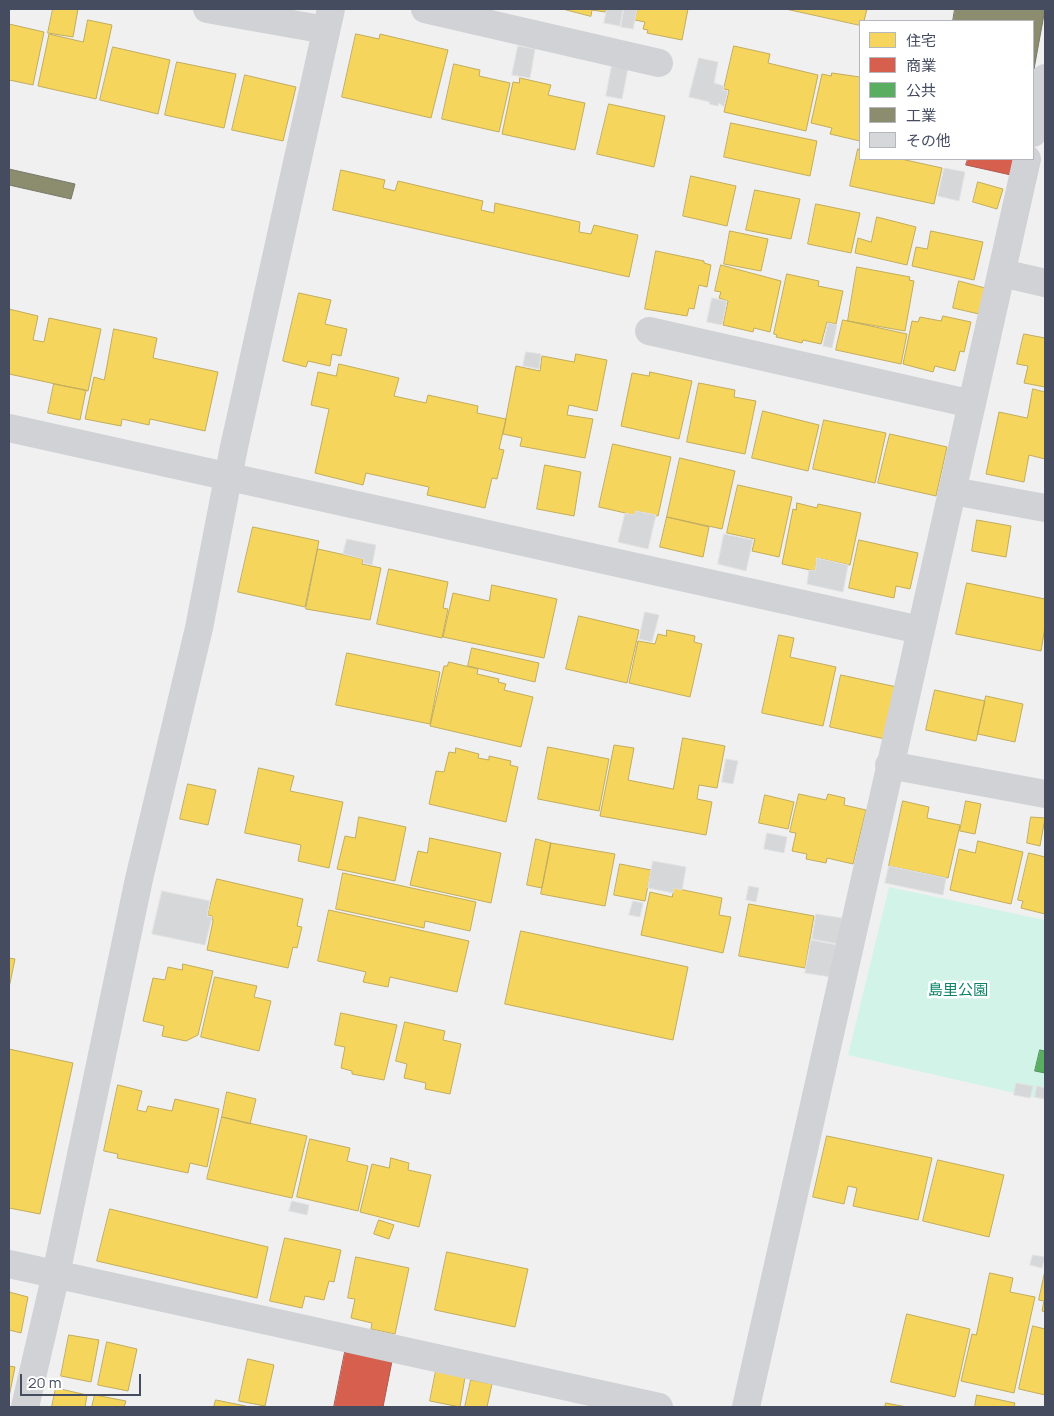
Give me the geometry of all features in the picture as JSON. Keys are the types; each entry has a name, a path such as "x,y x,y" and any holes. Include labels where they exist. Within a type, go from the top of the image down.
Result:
{"street":[{"path":"25,1407 56,1274 139,879 199,628 228,475 329,19 207,9"},
{"path":"424,9 659,63"},
{"path":"1034,129 1045,78"},
{"path":"746,1407 889,765 953,491 1027,160"},
{"path":"1002,273 1045,283"},
{"path":"649,331 972,404"},
{"path":"9,428 228,475 920,630"},
{"path":"953,491 1045,508"},
{"path":"889,765 1045,794"},
{"path":"9,1264 659,1407"}],"green space":[{"name":"島里公園","path":"889,887 1045,920 1045,1100 848,1055"}],"building: 住宅":[{"path":"53,9 78,9 73,37 48,33"},
{"path":"563,9 606,9 605,12 592,10 591,16"},
{"path":"638,9 688,9 682,40 647,33 648,30 643,29 645,22 635,20"},
{"path":"786,9 867,9 864,20 859,20 859,25"},
{"path":"88,20 112,25 96,99 38,86 49,34 83,42"},
{"path":"9,24 44,32 33,85 9,80"},
{"path":"356,34 379,39 380,34 448,50 431,118 342,97"},
{"path":"734,46 770,54 768,63 818,75 806,131 724,112 729,90 724,89"},
{"path":"113,47 170,60 158,114 100,100"},
{"path":"177,62 236,74 224,128 165,115"},
{"path":"454,64 480,70 479,76 510,83 499,132 442,119"},
{"path":"832,73 859,77 859,141 830,134 832,128 811,123 822,74 831,76"},
{"path":"245,75 296,87 283,141 232,130"},
{"path":"520,78 551,85 548,95 585,103 575,150 502,134 513,82 519,83"},
{"path":"609,104 665,116 654,167 597,154"},
{"path":"731,123 817,141 810,176 724,157"},
{"path":"858,149 859,160 906,160 942,168 934,204 850,186"},
{"path":"341,170 385,180 383,188 395,191 398,181 483,201 481,210 494,213 495,203 580,222 579,232 591,234 594,225 638,235 629,277 333,210"},
{"path":"691,176 736,186 727,226 683,216"},
{"path":"978,182 1003,189 997,209 973,202"},
{"path":"755,190 800,199 791,239 746,230"},
{"path":"816,204 860,213 851,253 808,244"},
{"path":"877,217 916,227 907,265 855,253 858,238 871,242"},
{"path":"730,231 768,239 761,271 724,264"},
{"path":"931,231 983,242 974,280 912,266 916,247 927,249"},
{"path":"656,251 704,261 704,263 711,265 707,287 699,285 694,309 689,308 687,316 645,309"},
{"path":"721,265 781,281 770,332 754,328 753,332 723,325 728,301 719,298 721,292 715,291"},
{"path":"857,267 910,277 909,280 914,281 905,331 848,321"},
{"path":"787,274 819,281 818,286 843,291 836,324 827,322 821,344 803,340 802,343 776,337 777,335 774,334"},
{"path":"959,281 985,288 979,314 953,308"},
{"path":"299,293 331,300 325,324 347,329 341,356 332,354 330,366 308,361 306,367 283,361"},
{"path":"9,309 38,316 33,340 44,342 49,318 101,329 88,391 9,374"},
{"path":"943,316 971,322 964,352 960,351 955,371 935,366 933,372 903,364 912,321 918,322 920,317 941,321"},
{"path":"843,320 907,334 901,364 836,350"},
{"path":"114,329 157,338 153,358 218,372 205,431 150,419 149,425 122,419 121,426 85,419 94,377 104,380"},
{"path":"1024,334 1045,338 1045,387 1024,383 1028,366 1017,364"},
{"path":"576,354 607,360 597,411 569,405 567,415 593,419 585,458 520,446 522,438 503,434 516,366 540,371 542,356 574,362"},
{"path":"339,364 399,378 394,396 426,403 428,395 478,406 477,413 506,419 499,449 504,450 497,479 492,478 485,508 427,495 429,487 366,473 363,485 315,473 329,409 311,405 318,372 336,376"},
{"path":"650,372 692,381 679,439 621,426 632,373 649,376"},
{"path":"699,383 735,390 734,397 756,401 745,454 687,442"},
{"path":"54,384 86,390 80,420 48,413"},
{"path":"1033,389 1045,392 1045,459 1029,455 1024,482 986,474 999,412 1027,418"},
{"path":"763,411 819,425 808,471 752,458"},
{"path":"824,420 886,433 875,483 813,469"},
{"path":"890,434 947,447 936,496 878,483"},
{"path":"613,444 671,457 658,516 636,511 634,515 599,507"},
{"path":"680,458 735,471 722,529 667,517"},
{"path":"545,465 581,472 574,516 537,509"},
{"path":"738,485 792,497 779,557 752,551 755,539 727,533"},
{"path":"797,503 817,508 818,504 861,513 850,565 817,558 815,571 782,564 793,509 796,510"},
{"path":"667,517 709,527 703,557 660,547"},
{"path":"977,520 1011,526 1006,557 972,551"},
{"path":"253,527 319,541 305,607 238,592"},
{"path":"859,540 918,553 910,589 896,586 894,598 849,588"},
{"path":"318,549 363,559 362,564 381,568 370,620 306,609"},
{"path":"389,569 448,582 443,608 448,609 442,638 377,624"},
{"path":"967,583 1045,599 1045,627 1041,651 956,634"},
{"path":"492,585 557,599 544,658 443,637 453,593 489,601"},
{"path":"579,616 639,630 627,683 566,669"},
{"path":"667,630 695,636 694,642 702,644 690,697 629,683 638,641 655,644 658,634 666,636"},
{"path":"779,635 794,638 790,657 836,667 823,726 762,713"},
{"path":"472,648 539,663 535,682 468,666"},
{"path":"347,653 440,672 430,724 336,705"},
{"path":"449,662 478,669 477,674 499,679 498,682 506,684 504,690 533,697 521,747 430,726 444,666 447,666"},
{"path":"841,675 897,687 885,739 830,727"},
{"path":"935,690 985,701 976,741 926,730"},
{"path":"986,696 1023,704 1015,742 978,734"},
{"path":"683,738 725,746 717,788 699,785 697,799 712,802 706,835 600,816 614,745 634,748 628,780 673,789"},
{"path":"548,747 609,759 599,811 538,799"},
{"path":"456,748 479,754 478,758 489,760 489,756 511,761 510,765 518,767 506,822 429,804 436,771 444,772 449,752 455,753"},
{"path":"259,768 294,776 290,791 343,802 329,868 298,861 301,845 245,833"},
{"path":"188,784 216,790 208,825 180,819"},
{"path":"799,794 826,800 828,794 845,798 844,805 866,810 853,864 827,858 826,863 806,859 807,854 792,851 796,833 790,832"},
{"path":"765,795 794,802 788,829 759,823"},
{"path":"903,801 929,807 927,818 960,825 948,878 889,866"},
{"path":"966,801 981,804 975,834 960,831"},
{"path":"359,817 406,827 395,881 337,869 345,836 355,838"},
{"path":"1031,817 1045,818 1040,846 1027,843"},
{"path":"430,838 501,853 491,903 410,885 418,851 427,853"},
{"path":"536,839 551,843 542,888 527,885"},
{"path":"978,841 1023,852 1011,904 950,890 959,849 975,853"},
{"path":"551,843 615,854 605,906 541,894"},
{"path":"1029,853 1045,857 1045,914 1021,908 1023,901 1018,900"},
{"path":"620,864 651,870 645,901 614,895"},
{"path":"343,873 476,902 470,931 425,921 424,928 336,909"},
{"path":"217,879 303,899 297,926 302,927 297,948 293,947 288,968 207,950 213,921 212,916 208,915"},
{"path":"674,888 722,898 719,915 731,917 723,953 641,935 650,892 672,897"},
{"path":"749,904 814,916 805,968 739,956"},
{"path":"329,910 469,941 457,992 390,977 388,987 363,982 366,972 318,961"},
{"path":"521,931 688,967 673,1040 505,1004"},
{"path":"9,958 15,959 9,988"},
{"path":"183,964 213,971 198,1035 186,1041 162,1036 164,1026 143,1021 153,978 165,980 168,967 182,970"},
{"path":"215,977 257,986 254,997 271,1001 259,1051 201,1037"},
{"path":"341,1013 397,1025 384,1080 352,1074 352,1071 341,1068 345,1047 335,1045"},
{"path":"405,1022 445,1031 443,1040 461,1044 450,1094 425,1089 426,1083 404,1078 407,1064 396,1061"},
{"path":"9,1049 73,1063 40,1214 9,1208"},
{"path":"118,1085 142,1091 137,1110 146,1112 148,1106 172,1111 175,1099 219,1109 207,1167 190,1163 188,1173 117,1158 118,1154 104,1151"},
{"path":"227,1092 256,1099 250,1124 222,1117"},
{"path":"222,1117 307,1136 292,1198 207,1179"},
{"path":"827,1136 932,1158 918,1220 853,1206 857,1188 848,1186 844,1204 813,1197"},
{"path":"310,1139 350,1148 347,1161 368,1166 358,1211 297,1197"},
{"path":"391,1158 409,1163 408,1170 431,1175 419,1227 360,1212 372,1164 389,1168"},
{"path":"938,1160 1004,1175 989,1237 923,1221"},
{"path":"110,1209 268,1247 257,1298 97,1261"},
{"path":"379,1220 394,1225 389,1239 374,1234"},
{"path":"285,1238 341,1250 334,1282 329,1281 324,1300 305,1296 302,1308 270,1301"},
{"path":"447,1252 528,1269 515,1327 435,1310"},
{"path":"356,1257 409,1268 395,1334 371,1329 372,1323 351,1318 355,1299 348,1298"},
{"path":"1045,1271 1045,1312 1042,1311 1044,1301 1039,1300"},
{"path":"990,1273 1013,1278 1010,1292 1035,1297 1014,1393 961,1381 972,1334 976,1335"},
{"path":"9,1292 28,1297 21,1333 9,1330"},
{"path":"907,1314 970,1329 955,1397 891,1382"},
{"path":"1033,1326 1045,1329 1045,1395 1019,1389"},
{"path":"69,1335 99,1340 91,1382 61,1376"},
{"path":"107,1342 137,1349 128,1391 98,1385"},
{"path":"248,1359 274,1365 265,1406 239,1401"},
{"path":"9,1366 15,1367 9,1397"},
{"path":"436,1371 465,1377 460,1407 430,1401"},
{"path":"471,1380 492,1384 487,1407 465,1407"},
{"path":"56,1388 87,1395 85,1407 52,1407"},
{"path":"95,1395 126,1401 124,1407 92,1407"},
{"path":"977,1395 1015,1403 1014,1407 975,1407"},
{"path":"216,1400 250,1407 214,1407"},
{"path":"886,1403 907,1407 885,1407"}],"building: 商業":[{"path":"968,160 1015,160 1011,175 966,165"},
{"path":"345,1352 392,1361 383,1407 334,1407"}],"building: 公共":[{"path":"1040,1050 1045,1051 1045,1073 1035,1071"}],"building: 工業":[{"path":"955,9 1045,9 1034,69 1034,20 953,20"},
{"path":"9,169 75,184 71,199 9,185"}],"building: その他":[{"path":"607,9 623,9 620,26 604,23"},
{"path":"624,9 637,9 633,29 621,27"},
{"path":"518,46 535,49 530,78 512,75"},
{"path":"699,58 718,62 714,83 724,86 723,90 728,91 724,107 719,103 718,106 689,97"},
{"path":"612,65 628,68 622,99 606,96"},
{"path":"944,168 965,172 959,201 938,196"},
{"path":"712,298 727,301 722,325 707,322"},
{"path":"828,323 837,325 832,348 823,346"},
{"path":"526,352 541,354 539,369 523,366"},
{"path":"636,511 656,515 648,549 618,542 625,513 634,515"},
{"path":"724,534 753,540 746,571 718,564"},
{"path":"347,539 376,545 372,565 363,563 364,559 343,554"},
{"path":"817,558 848,565 843,592 807,584 809,570 815,571"},
{"path":"645,612 659,615 652,642 639,639"},
{"path":"726,759 738,761 733,784 722,782"},
{"path":"767,833 787,837 784,853 764,849"},
{"path":"653,861 686,867 682,890 674,888 673,893 648,888"},
{"path":"889,866 946,878 943,895 885,883"},
{"path":"749,886 759,888 756,902 746,900"},
{"path":"162,891 210,901 207,916 212,917 205,945 152,934"},
{"path":"633,901 643,903 640,917 629,915"},
{"path":"816,914 842,918 838,944 812,939"},
{"path":"811,940 837,945 831,977 805,973"},
{"path":"1016,1083 1033,1086 1030,1098 1014,1095"},
{"path":"1037,1086 1045,1088 1045,1099 1035,1097"},
{"path":"292,1201 309,1205 307,1215 289,1211"},
{"path":"1033,1255 1045,1257 1042,1268 1030,1265"}]}
